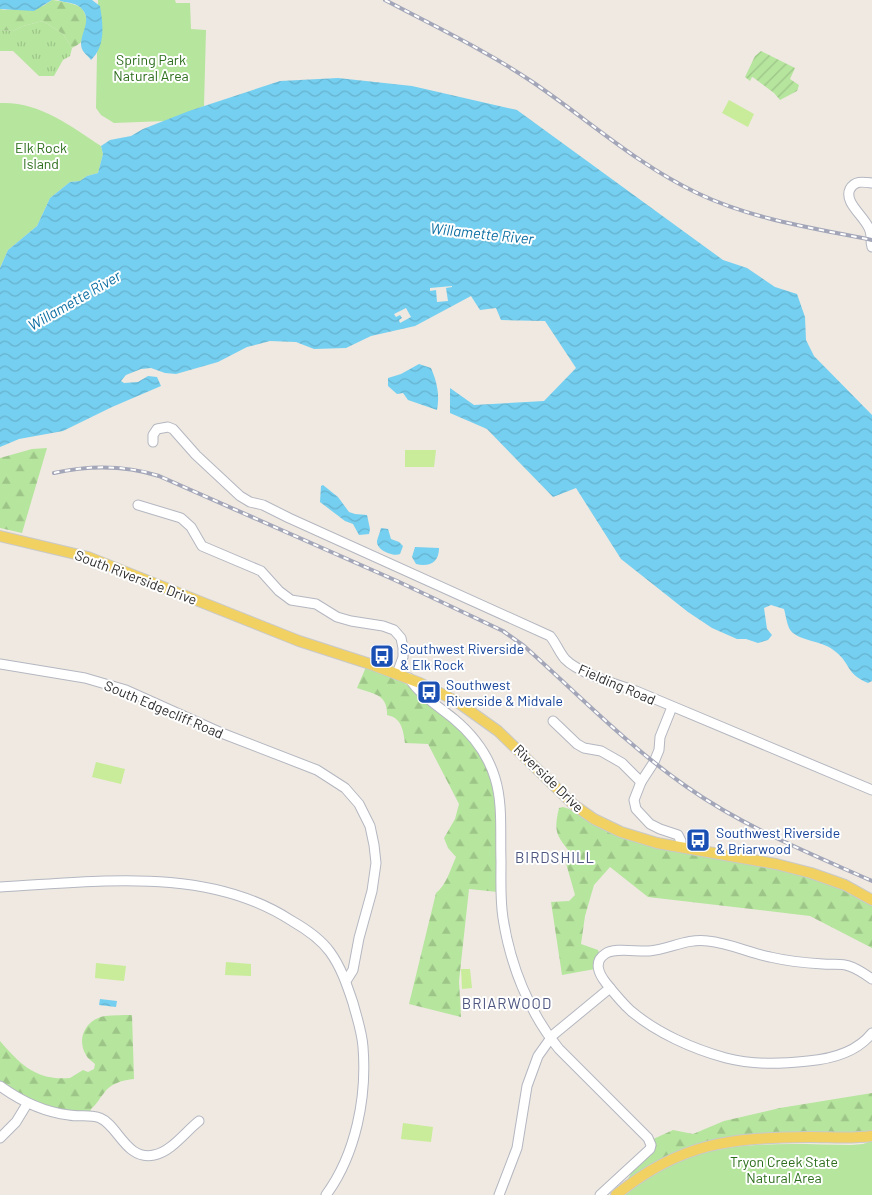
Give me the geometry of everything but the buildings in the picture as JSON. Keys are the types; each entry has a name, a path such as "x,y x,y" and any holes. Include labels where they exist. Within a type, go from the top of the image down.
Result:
{"main road":[{"name":"South Riverside Drive","path":"0,536 88,557 268,629"},
{"name":"Riverside Drive","path":"268,629 409,678 456,701 498,731 564,796 594,819 614,829 635,837 776,864 811,873 839,883 872,900"},
{"path":"616,1195 642,1176 663,1164 683,1154 717,1144 746,1139 872,1136"}],"street":[{"path":"872,183 860,182 854,184 849,196 870,230 872,246"},
{"name":"Fielding Road","path":"153,442 153,435 157,428 168,427 173,429 196,455 240,496 250,502 268,507 288,518 550,636 556,642 565,659 596,677 872,790"},
{"path":"138,505 181,518 192,527 202,546 261,571 279,592 291,600 316,604 344,619 383,626 394,630 401,638 403,648 403,657 397,674"},
{"name":"South Edgecliff Road","path":"0,664 62,674 114,686 266,751 317,770 341,785 359,804 370,826 374,845 375,874 353,970 346,981"},
{"path":"409,678 417,690 463,728 479,747 492,770 497,786 500,808 502,907 507,939 524,990 550,1039 648,1138 651,1145 650,1149 600,1195"},
{"path":"672,707 660,737 659,750 635,796 636,809 655,826 678,835 681,841 680,847"},
{"path":"553,721 577,744 584,748 601,751 622,763 641,782"},
{"path":"0,887 103,881 187,884 228,892 265,906 293,921 321,942 333,956 346,981 361,1034 364,1068 358,1123 353,1141 339,1174 326,1195"},
{"path":"872,980 858,970 843,964 824,964 772,958 711,941 694,940 652,950 614,950 605,953 599,961 598,967 600,976 637,1016 664,1033 690,1045 740,1061 779,1064 825,1060 852,1049 872,1033"},
{"path":"499,1195 517,1148 526,1092 538,1056 550,1039 610,988"},
{"path":"0,1086 28,1104 52,1113 100,1118 105,1121 128,1147 137,1153 148,1156 155,1155 170,1147 199,1121"},
{"path":"0,1138 16,1122 28,1104"}],"green space":[{"path":"52,0 78,6 85,14 87,23 84,37 81,42 72,48 63,34 43,21 23,26 13,31 0,30 0,9 43,6"},
{"name":"Spring Park Natural Area","path":"98,0 175,0 176,3 190,3 191,29 206,30 204,106 165,121 114,123 101,115 96,108"},
{"path":"43,21 63,34 72,48 70,56 63,60 54,76 39,76 13,51 0,51 0,30 13,31 23,26"},
{"path":"761,51 795,68 790,79 799,85 797,91 780,100 754,78 752,77 750,81 745,77 755,56"},
{"path":"729,100 754,114 748,127 722,113"},
{"name":"Elk Rock Island","path":"0,103 28,106 54,116 101,146 103,154 98,173 87,176 80,181 70,182 50,198 37,226 8,250 0,268"},
{"path":"47,448 22,533 0,528 0,458 32,449"},
{"path":"405,450 436,450 434,467 405,467"},
{"path":"366,667 396,677 442,711 476,745 491,775 496,804 498,892 469,889 459,981 461,1017 409,1004 436,893 446,881 456,857 448,848 444,838 455,819 459,804 428,744 405,743 401,725 396,719 387,715 387,708 382,699 357,688"},
{"path":"96,762 125,769 121,784 92,777"},
{"path":"563,807 602,828 641,844 784,869 838,886 872,905 872,948 810,916 648,897 610,867 594,885 585,916 581,944 598,950 600,955 595,969 562,975 551,902 569,901 575,895 566,863 572,855 560,838 556,824 559,808"},
{"path":"226,962 251,964 251,976 225,975"},
{"path":"96,963 126,966 124,981 95,978"},
{"path":"461,969 470,969 472,988 462,989"},
{"path":"132,1015 134,1079 122,1081 110,1087 91,1109 90,1113 70,1113 34,1104 0,1082 0,1041 22,1064 38,1074 48,1077 70,1078 83,1070 88,1072 94,1069 95,1064 87,1056 82,1043 88,1025 98,1018 105,1016"},
{"path":"872,1093 872,1132 743,1136 626,1182 649,1141 673,1130 693,1134 724,1121 780,1108"},
{"path":"403,1123 433,1127 431,1142 401,1139"},
{"name":"Tryon Creek State Natural Area","path":"872,1141 872,1195 625,1195 656,1172 702,1153 751,1145 851,1145"}],"water":[{"path":"0,0 52,0 34,11 0,9"},
{"path":"58,0 92,0 100,6 101,42 91,60 81,46 86,23 84,12 78,5"},
{"name":"Willamette River","path":"338,78 412,86 517,110 723,260 747,268 775,287 797,294 805,317 806,340 814,356 872,415 872,681 868,683 856,676 841,656 831,648 795,635 788,626 784,609 771,605 764,608 767,629 772,635 768,640 758,643 746,639 737,639 712,628 688,612 621,559 576,488 553,497 487,429 450,413 450,388 474,405 544,401 576,368 545,321 501,320 496,308 480,310 471,296 415,326 371,336 346,348 314,349 296,342 270,341 247,347 218,362 176,374 165,373 151,368 141,369 126,375 121,381 124,383 138,382 148,376 157,377 161,386 63,431 19,439 0,447 0,268 8,250 37,226 50,198 70,182 80,181 87,176 98,173 103,154 101,146 110,140 131,136 143,129 189,111 280,81"},
{"path":"419,364 431,368 433,373 438,394 437,410 408,400 403,393 397,394 388,386 388,378 401,374"},
{"path":"323,485 338,497 349,512 367,515 370,529 369,534 359,535 353,524 345,521 320,502 321,486"},
{"path":"381,528 388,529 391,539 403,546 400,554 389,554 379,547 377,541"},
{"path":"415,547 439,548 439,553 432,563 425,565 416,564 412,557"},
{"path":"100,999 117,1001 116,1007 99,1005"}],"pier":[{"path":"452,286 446,288 448,301 437,302 436,290 430,291 430,288"},
{"path":"406,308 411,317 400,323 399,320 402,318 400,315 396,317 394,314"}],"railway":[{"path":"385,0 514,70 632,155 697,193 739,210 761,216 872,240"},
{"path":"54,473 107,467 146,472 159,476 397,581 503,631 524,646 644,754 687,787 754,827 872,881"}],"place":[{"name":"Southwest Riverside & Elk Rock","path":"382,656"},
{"name":"Southwest Riverside & Midvale","path":"429,692"},
{"name":"Southwest Riverside & Briarwood","path":"698,840"}],"district":[{"name":"BIRDSHILL","path":"555,857"},
{"name":"BRIARWOOD","path":"507,1003"}]}
